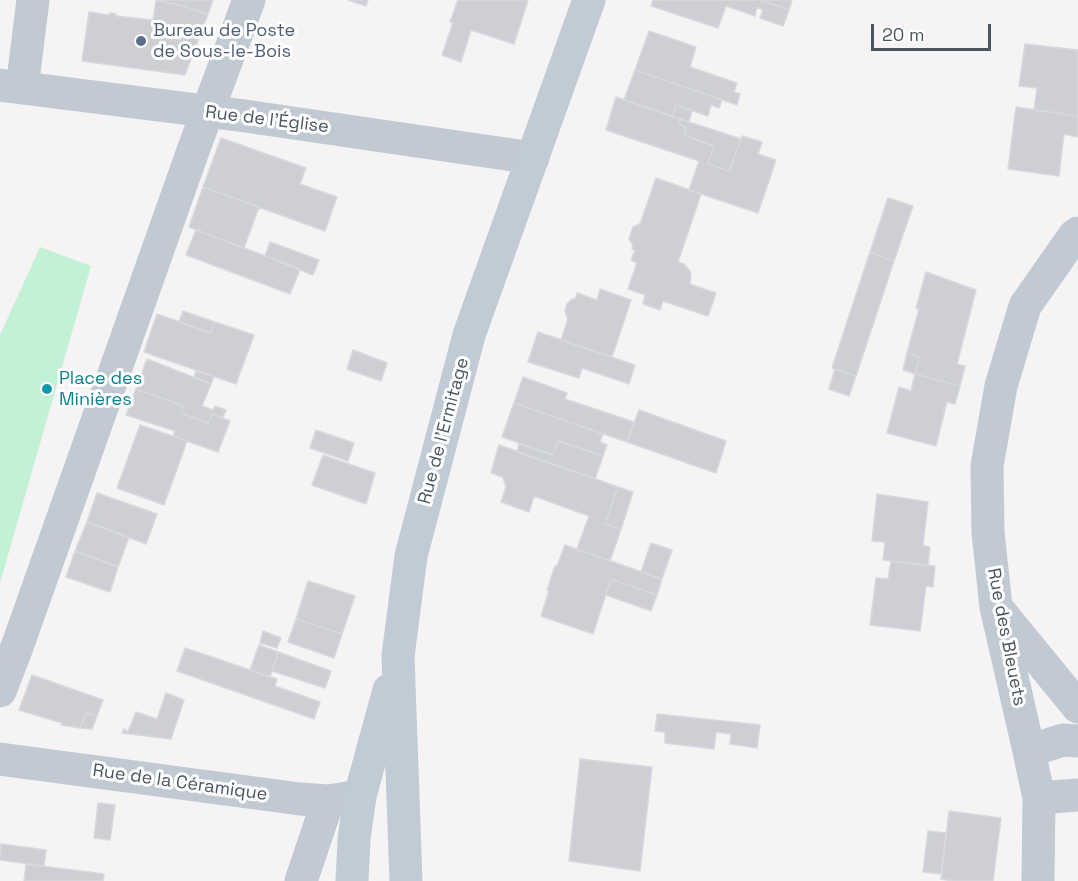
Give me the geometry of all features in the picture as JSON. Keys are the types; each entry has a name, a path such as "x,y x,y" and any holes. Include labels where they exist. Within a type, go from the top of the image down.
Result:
{"main road":[{"name":"Rue de l'Ermitage","path":"406,881 398,656 411,556 469,335 589,0"},
{"path":"352,881 354,839 344,798 398,656"}],"street":[{"path":"11,87 33,0"},
{"path":"0,691 249,0"},
{"name":"Rue de l'Église","path":"11,87 245,116 533,158"},
{"name":"Rue des Bleuets","path":"1038,881 1039,798 996,606 987,532 987,466 1001,386 1025,306 1078,233"},
{"path":"996,606 1078,707"},
{"path":"1029,751 1063,740 1078,741"},
{"name":"Rue de la Céramique","path":"0,759 300,799 344,798"},
{"path":"1039,798 1078,795"},
{"path":"301,881 344,798"}],"green space":[{"path":"40,247 91,266 0,583 0,335"}],"building":[{"path":"156,0 213,0 208,14"},
{"path":"348,0 368,0 366,6"},
{"path":"458,0 528,0 514,44 471,30 461,62 442,55"},
{"path":"653,0 760,0 789,10 783,26 760,18 763,10 757,7 755,16 726,6 718,28 651,6"},
{"path":"760,0 792,0 789,10"},
{"name":"Bureau de Poste de Sous-le-Bois","path":"156,1 180,5 208,14 185,75 82,61 89,12 153,20"},
{"path":"649,31 696,47 690,67 737,83 734,92 740,94 737,105 635,70"},
{"path":"1025,44 1078,50 1078,116 1034,110 1037,88 1019,86"},
{"path":"635,70 722,100 719,108 711,105 708,116 676,105 672,116 624,100"},
{"path":"616,97 680,119 679,124 686,128 684,135 714,146 708,164 729,171 742,136 762,142 758,154 776,160 758,213 689,190 699,161 606,130"},
{"path":"676,105 692,110 689,122 672,116"},
{"path":"1016,107 1078,116 1078,137 1064,134 1059,176 1008,169"},
{"path":"680,119 741,139 729,171 708,164 714,146 684,135 686,128 679,124"},
{"path":"221,138 306,168 300,184 337,197 325,231 203,187"},
{"path":"656,178 701,194 678,262 684,264 690,271 690,284 716,293 708,316 663,301 660,310 643,304 645,295 628,289 637,263 631,260 635,250 632,249 633,245 629,239 633,227 640,224"},
{"path":"203,187 259,207 244,248 189,227"},
{"path":"888,198 913,206 894,261 870,252"},
{"path":"196,230 300,269 290,294 186,255"},
{"path":"270,242 319,260 313,275 265,256"},
{"path":"870,252 894,261 856,376 832,368"},
{"path":"926,272 976,290 957,364 965,366 960,386 915,374 920,357 907,353"},
{"path":"600,289 631,300 612,357 561,340 568,319 565,311 567,304 576,298 577,293 597,300"},
{"path":"183,311 215,322 211,333 179,322"},
{"path":"157,314 211,333 215,322 254,335 236,384 144,352"},
{"path":"538,332 635,365 629,384 582,368 579,378 528,362"},
{"path":"353,350 387,363 381,381 347,369"},
{"path":"907,353 920,357 915,374 903,370"},
{"path":"147,359 211,384 202,406 213,410 215,406 226,410 223,418 212,414 208,423 181,413 184,406 136,389"},
{"path":"835,369 856,376 849,396 829,389"},
{"path":"196,371 214,376 211,384 194,377"},
{"path":"915,374 960,386 955,404 947,402 936,446 887,433 899,387 911,391"},
{"path":"523,377 567,393 565,399 634,422 627,442 514,403"},
{"path":"136,389 184,406 181,413 208,423 212,414 230,421 218,452 173,436 175,431 126,415"},
{"path":"514,403 603,434 600,442 607,445 603,456 558,441 553,455 502,437"},
{"path":"639,410 726,441 716,473 627,442"},
{"path":"140,425 187,441 164,505 117,488"},
{"path":"316,430 354,443 348,461 310,448"},
{"path":"558,441 603,456 595,479 517,452 519,444 553,455"},
{"path":"499,445 618,487 605,524 621,529 610,561 577,549 589,516 534,496 529,512 501,502 506,487 503,477 491,473"},
{"path":"323,455 375,473 366,504 312,485"},
{"path":"618,487 633,492 621,529 605,524"},
{"path":"97,493 157,514 146,544 87,522"},
{"path":"877,494 928,502 923,546 930,547 928,566 883,560 885,542 872,541"},
{"path":"87,522 129,537 118,567 75,551"},
{"path":"651,543 672,550 662,579 641,572"},
{"path":"565,545 662,579 657,595 611,579 593,634 541,616 555,566 557,566"},
{"path":"75,551 118,567 110,592 66,577"},
{"path":"891,561 935,566 933,587 926,586 920,631 870,625 876,578 888,579"},
{"path":"611,579 657,595 651,611 606,595"},
{"path":"308,581 355,596 342,634 296,619"},
{"path":"296,619 342,634 334,658 288,642"},
{"path":"263,631 281,638 277,648 260,643"},
{"path":"259,645 278,652 270,677 250,670"},
{"path":"185,648 277,679 275,686 320,702 314,719 177,671"},
{"path":"278,652 331,671 325,688 272,671"},
{"path":"32,675 103,700 97,716 86,713 80,728 61,725 62,723 19,710"},
{"path":"166,693 184,700 171,739 122,733 124,729 128,732 136,712 157,719"},
{"path":"86,713 97,716 92,729 80,728"},
{"path":"657,714 760,725 757,748 730,744 731,734 716,732 714,749 665,743 665,732 655,731"},
{"path":"580,759 652,767 640,871 569,861"},
{"path":"98,803 115,805 110,840 94,838"},
{"path":"949,811 1001,818 993,881 941,879"},
{"path":"928,831 946,833 941,874 923,872"},
{"path":"1,844 46,850 44,866 0,860"},
{"path":"26,864 104,874 103,881 24,881"}],"place":[{"name":"Bureau de Poste de Sous-le-Bois","path":"141,41"},
{"name":"Place des Minières","path":"47,389"}]}
